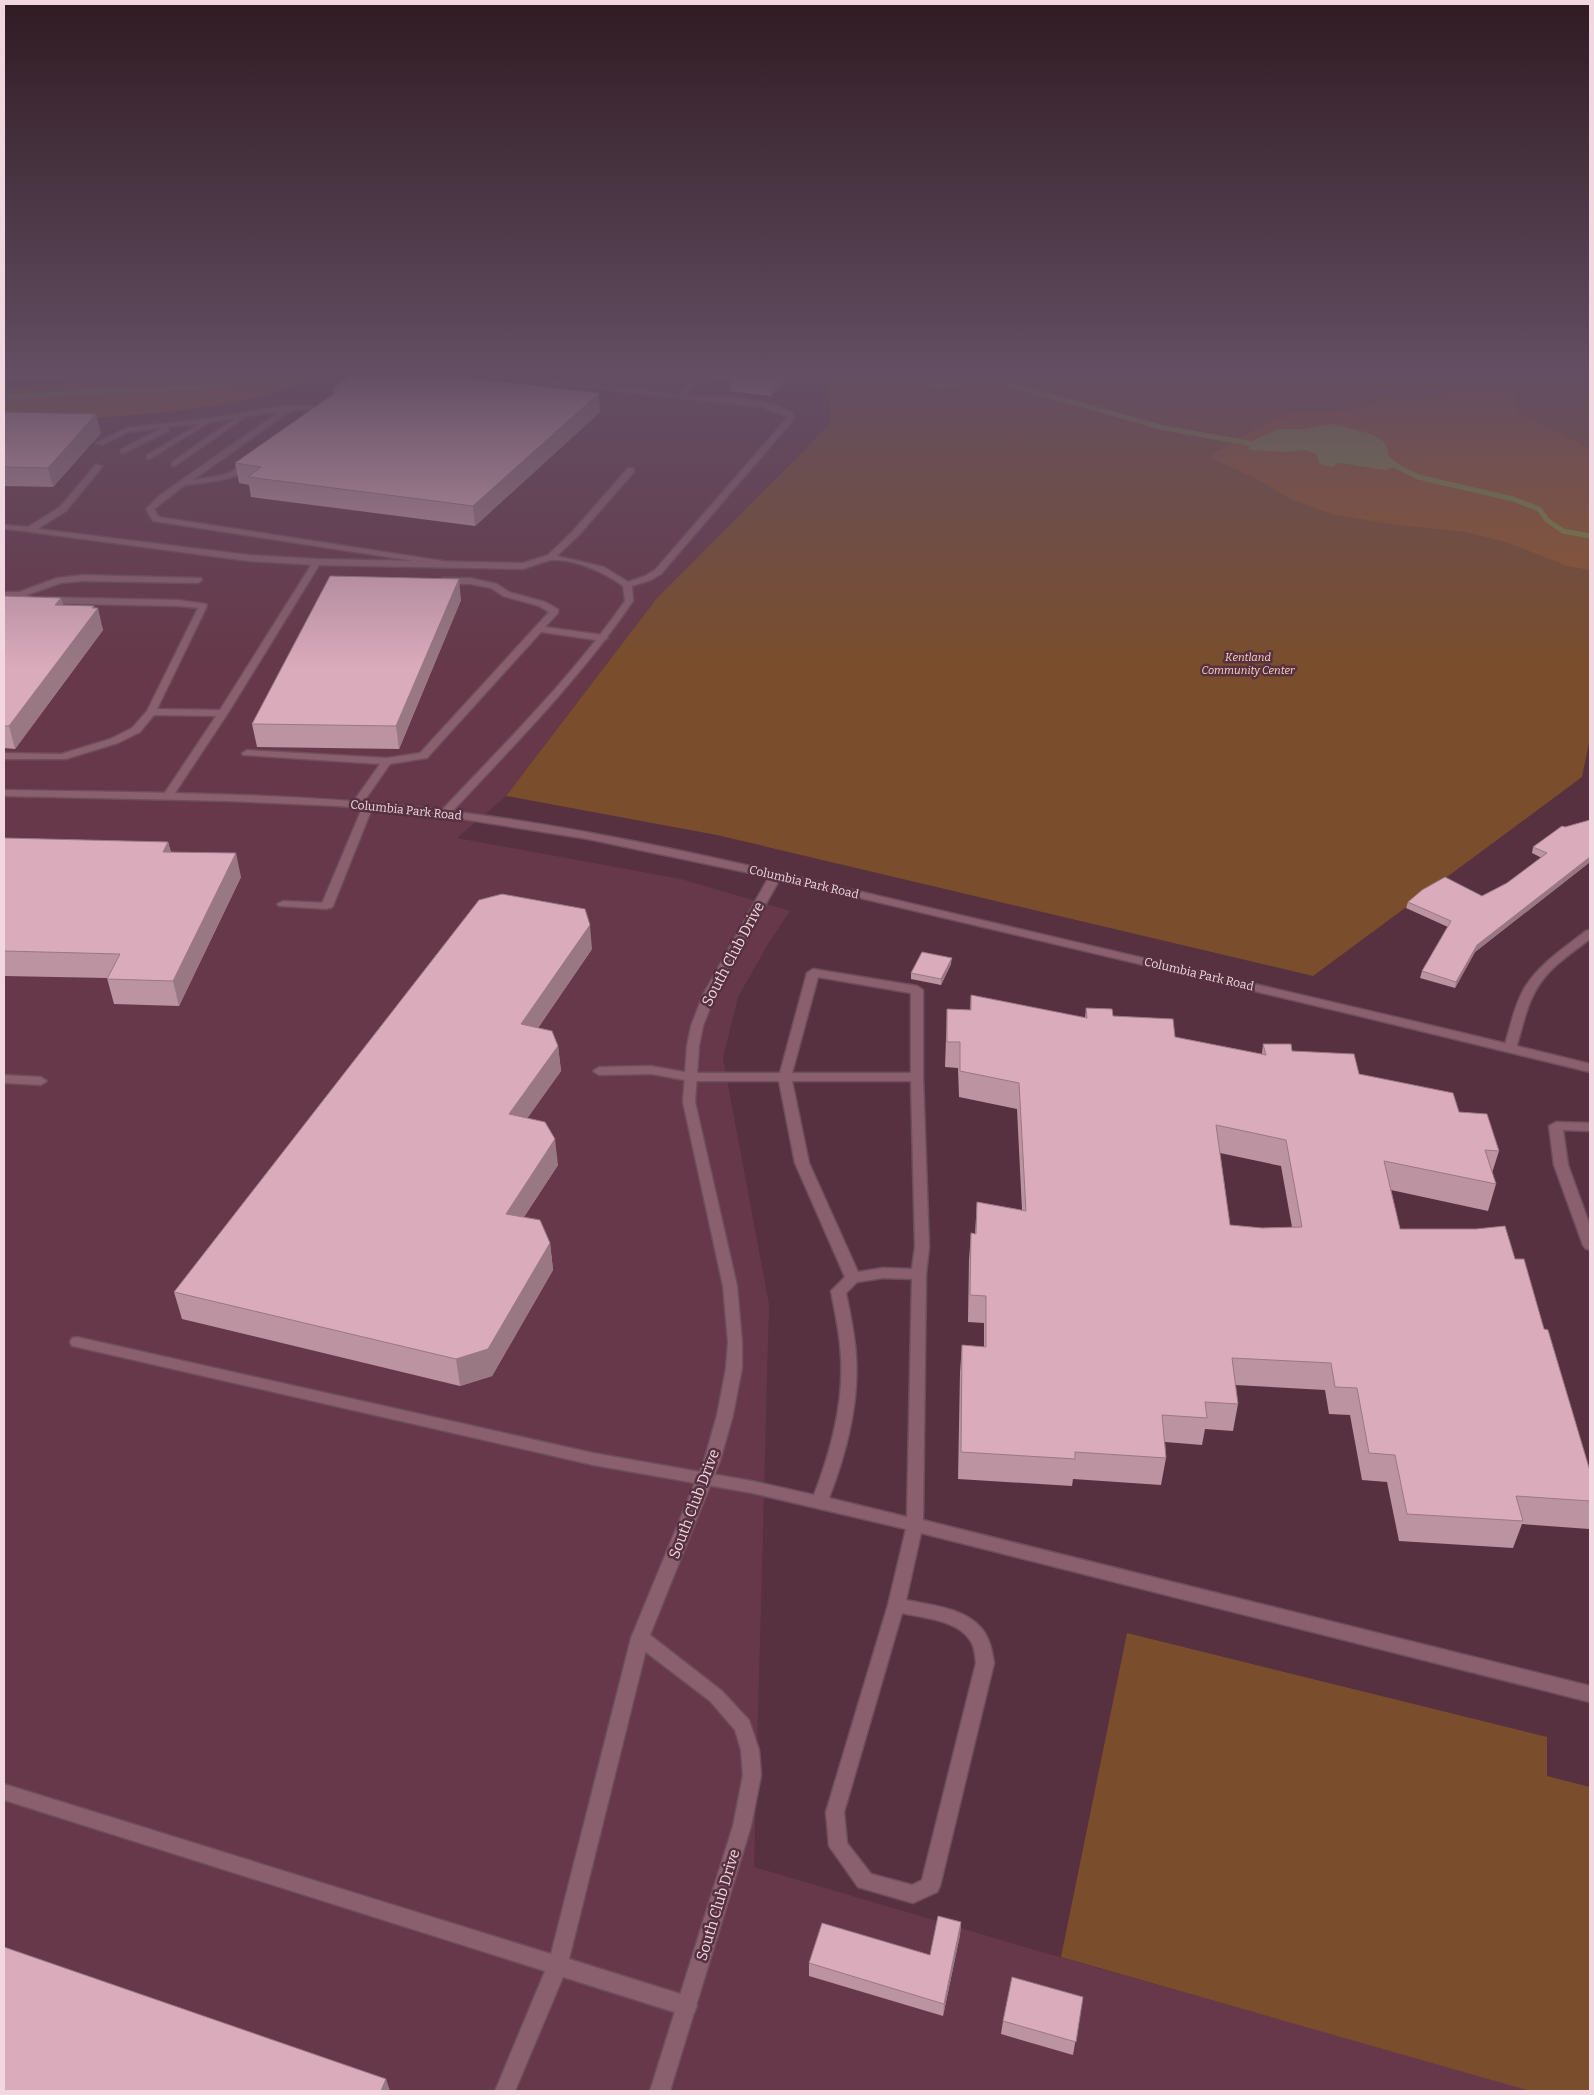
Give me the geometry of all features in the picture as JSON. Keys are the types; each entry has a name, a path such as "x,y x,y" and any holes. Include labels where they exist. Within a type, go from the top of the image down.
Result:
{"street":[{"path":"30,530 63,509 93,473"},
{"path":"197,473 162,498 150,510 156,519 455,566"},
{"path":"185,483 217,479 235,473"},
{"path":"4,527 249,558 317,562 523,566 551,557 576,534 629,473"},
{"path":"627,585 648,578 658,572 744,473"},
{"path":"445,813 566,682 603,638 629,601 627,585 609,572 585,563 551,557"},
{"path":"167,797 223,713 317,562"},
{"path":"20,596 60,580 83,578 198,580"},
{"path":"247,753 387,761 423,756 555,611 542,604 506,594 494,586 470,581 431,580"},
{"path":"4,595 20,596 29,600 178,603 203,606 151,712 136,730 114,741 62,757 4,756"},
{"path":"539,629 603,638"},
{"path":"151,712 223,713"},
{"path":"356,805 387,761"},
{"name":"Columbia Park Road","path":"4,793 167,797 356,805 445,813 535,826 613,840 776,875 1590,1068"},
{"path":"283,904 327,906 368,806"},
{"name":"South Club Drive","path":"660,2091 742,1826 752,1775 750,1750 742,1726 716,1696 640,1638 705,1480 725,1415 734,1368 735,1342 727,1269 688,1102 690,1077 697,1026 709,995 776,875"},
{"path":"1510,1048 1522,1008 1534,984 1555,961 1590,933"},
{"path":"852,1278 802,1163 785,1077 813,973 917,990 917,1077 922,1247 919,1274 914,1525 896,1605 835,1812 838,1846 865,1881 914,1894 930,1886 985,1663 982,1644 974,1631 952,1618 896,1605"},
{"path":"599,1071 651,1070 690,1077 917,1077"},
{"path":"4,1079 41,1081"},
{"path":"1590,1127 1556,1126 1561,1165 1590,1245"},
{"path":"820,1503 830,1476 846,1412 850,1362 838,1291 852,1278 883,1273 919,1274"},
{"path":"77,1342 593,1460 752,1487 914,1525 1590,1694"},
{"path":"505,2091 558,1965 640,1638"},
{"path":"4,1792 687,2006"}],"shaded area":[{"path":"4,473 782,473 657,598 506,796 457,838 681,879 790,911 768,944 738,997 723,1058 769,1304 754,1867 1038,1951 1535,2091 4,2091"},
{"path":"1243,473 1590,473 1590,570 1567,566 1509,543 1466,532 1391,524 1331,514 1288,498"}],"green space":[{"name":"Kentland Community Center","path":"782,473 1590,473 1590,738 1582,777 1313,976 717,835 506,796 657,598"},
{"path":"1127,1633 1547,1737 1547,1776 1590,1787 1590,2091 1530,2091 1061,1957"}],"building":[{"path":"254,473 510,473 473,506 248,477"},
{"path":"330,576 459,579 396,726 252,724"},
{"path":"4,596 61,598 55,605 94,606 92,608 98,608 9,726 4,726"},
{"path":"1590,820 1590,857 1477,945 1456,982 1422,971 1451,921 1408,902 1422,890 1445,877 1482,896 1507,883 1547,853 1533,847 1562,826 1565,827"},
{"path":"4,838 168,842 163,852 236,853 173,981 107,979 120,954 4,951"},
{"path":"502,894 585,909 590,925 521,1024 552,1031 558,1046 509,1114 545,1122 555,1139 506,1214 540,1220 550,1243 488,1349 456,1359 174,1292 479,900"},
{"path":"922,952 952,958 941,979 911,973"},
{"path":"971,995 1087,1018 1086,1008 1112,1009 1113,1016 1173,1019 1175,1037 1266,1055 1263,1044 1291,1044 1292,1051 1354,1054 1359,1074 1453,1093 1459,1112 1487,1114 1499,1151 1485,1150 1496,1184 1384,1161 1400,1229 1476,1229 1505,1226 1515,1259 1524,1259 1544,1329 1548,1330 1590,1471 1590,1501 1516,1496 1523,1521 1407,1514 1395,1455 1369,1453 1357,1388 1335,1387 1331,1363 1232,1358 1238,1404 1205,1402 1207,1418 1162,1415 1166,1458 1075,1452 1075,1459 961,1452 962,1345 986,1347 986,1296 970,1295 971,1233 976,1234 977,1202 1026,1211 1019,1083 960,1071 960,1042 947,1042 947,1009 971,1010","holes":["1216,1125 1286,1140 1302,1227 1262,1228 1230,1225"]},
{"path":"938,1916 961,1922 944,2004 809,1963 822,1923 930,1955"},
{"path":"4,1947 386,2079 381,2091 4,2091"},
{"path":"1012,1977 1083,1997 1076,2042 1003,2021"}],"waterway":[{"path":"1410,473 1418,477 1513,499 1539,509 1547,520 1563,531 1590,536"}]}
